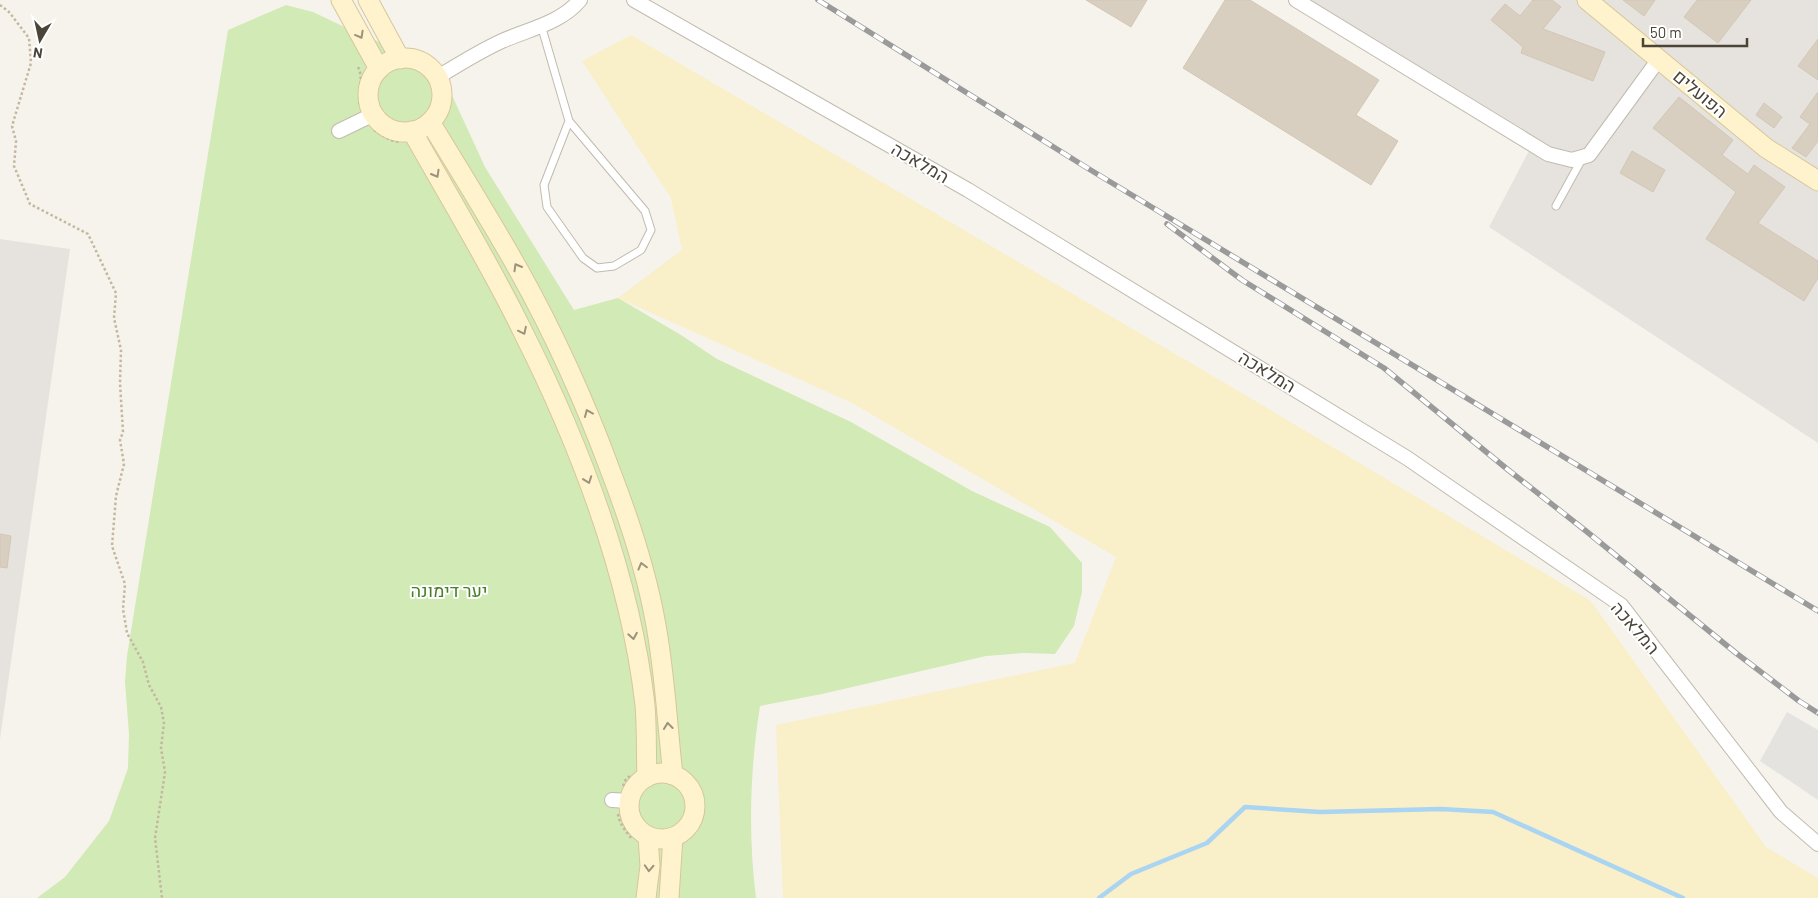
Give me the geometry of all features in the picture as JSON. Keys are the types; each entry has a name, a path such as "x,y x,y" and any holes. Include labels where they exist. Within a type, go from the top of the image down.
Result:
{"main road":[{"path":"341,0 379,69"},
{"path":"368,0 400,58"},
{"name":"הפועלים","path":"1587,0 1766,148 1818,181"},
{"path":"409,137 437,115 441,106 441,86 438,77 432,70 417,60 400,58 392,60 379,69 370,86 368,96 369,116 409,137 522,329 554,396 600,513 618,570 638,662 645,707 642,774 632,792 620,800 629,810 633,823 641,833 641,839 650,866 646,898"},
{"path":"430,122 518,268 544,318 576,386 624,505 642,564 655,620 662,665 673,775"},
{"path":"641,839 673,837 681,834 690,825 695,803 692,791 685,782 673,775 667,773 642,774"},
{"path":"669,898 673,837"}],"street":[{"path":"438,77 480,51 561,17 574,8 580,0"},
{"name":"המלאכה","path":"634,0 968,190 1407,458 1621,605 1781,812 1818,844"},
{"path":"1296,0 1548,154 1572,160 1590,155 1659,59"},
{"path":"339,131 369,116"}],"lane":[{"path":"541,25 569,121 645,211 651,230 641,250 614,266 597,268 583,258 548,207 544,185 569,121"},
{"path":"1556,206 1583,158"}],"path":[{"path":"0,5 9,12 29,38 31,55 31,63 12,126 16,141 14,166 30,204 88,234 116,293 114,318 121,350 120,383 123,432 120,440 124,464 116,496 112,546 125,584 123,609 127,633 143,662 149,686 161,707 164,723 161,748 165,772 155,838 162,898"},
{"path":"354,60 362,75 359,99 369,116 374,130 390,140 409,137"},
{"path":"641,839 618,817 620,800 626,780 642,774"}],"shaded area":[{"path":"1304,0 1818,0 1818,443 1489,227 1532,145"},
{"path":"0,239 70,249 0,739"},
{"path":"1787,712 1818,730 1818,800 1760,761"}],"green space":[{"name":"יער דימונה","path":"286,5 313,12 387,45 450,91 485,167 574,310 618,298 681,335 717,359 851,422 972,491 1050,527 1082,563 1082,592 1074,626 1055,654 1023,653 986,656 822,694 760,706 751,802 753,874 756,898 37,898 65,877 109,821 128,768 129,734 125,682 127,656 228,30"}],"sand":[{"path":"631,35 1247,396 1591,601 1766,847 1818,878 1818,898 783,898 776,725 1075,663 1116,557 852,403 618,298 682,250 671,198 582,61"}],"building":[{"path":"1086,0 1147,0 1131,27"},
{"path":"1225,0 1250,0 1379,80 1356,115 1398,141 1371,185 1183,68"},
{"path":"1533,0 1552,0 1561,7 1543,29 1605,52 1593,81 1521,53 1523,47 1491,20 1505,4 1520,16"},
{"path":"1623,0 1655,0 1644,16"},
{"path":"1697,0 1751,0 1718,43 1684,17"},
{"path":"1818,39 1818,80 1798,66"},
{"path":"1818,92 1818,141 1806,157 1792,148 1810,124 1800,117"},
{"path":"1679,97 1733,140 1722,155 1748,174 1754,165 1785,187 1758,223 1818,261 1818,278 1804,301 1706,239 1736,192 1653,128"},
{"path":"1764,103 1782,117 1774,128 1756,115"},
{"path":"1632,151 1665,170 1653,192 1620,173"},
{"path":"0,534 11,536 7,568 0,567"}],"waterway":[{"path":"1099,898 1131,874 1207,843 1245,807 1320,812 1441,809 1493,812 1683,898"}],"railway":[{"path":"818,0 1084,166 1818,611"},
{"path":"1167,224 1242,280 1384,368 1736,653 1799,701 1818,713"}]}
